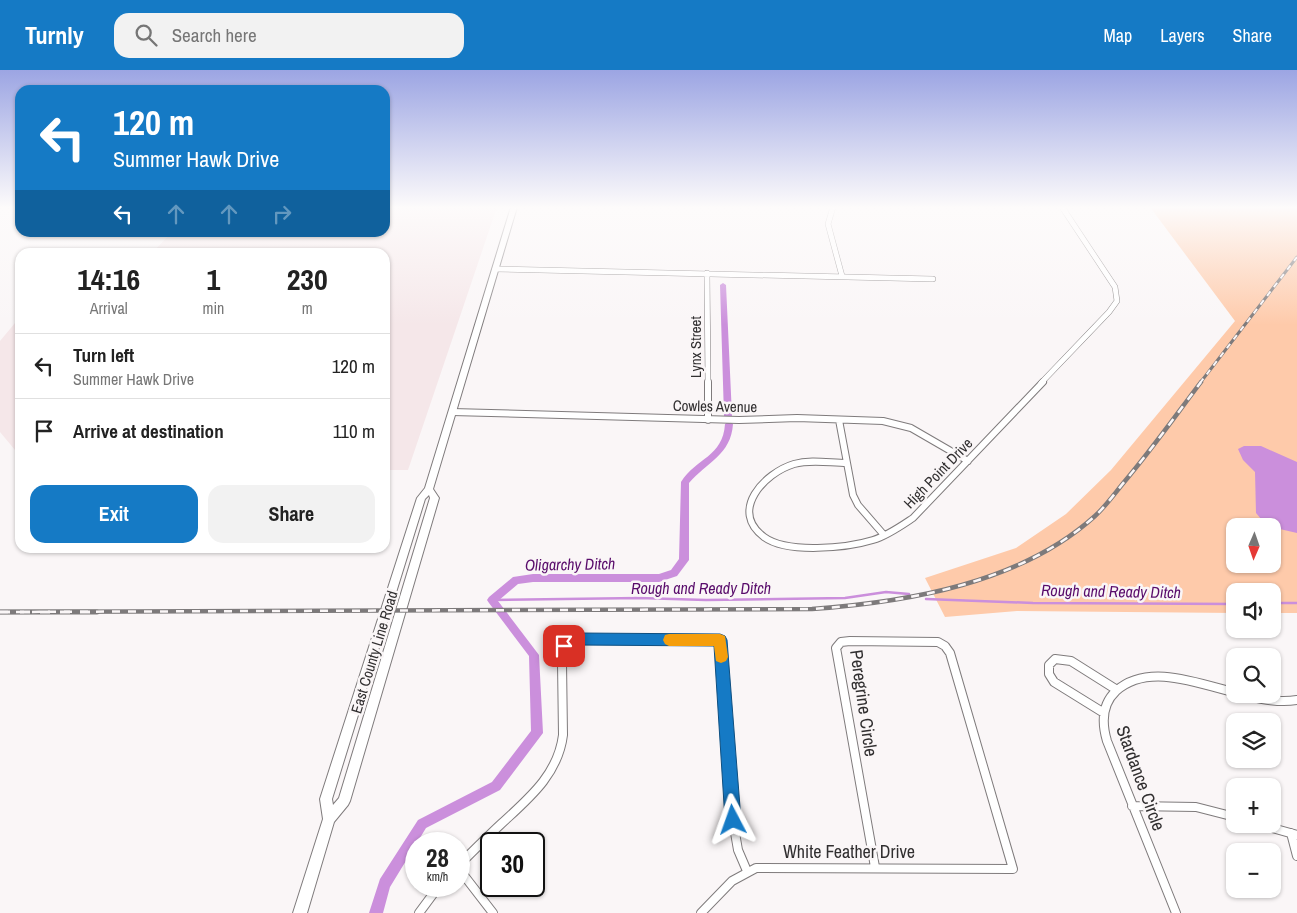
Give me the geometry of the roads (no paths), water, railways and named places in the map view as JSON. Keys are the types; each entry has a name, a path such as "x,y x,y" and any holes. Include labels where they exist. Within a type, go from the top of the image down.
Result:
{"main road":[{"path":"300,913 329,819 326,800 422,498 429,489 502,246"},
{"name":"East County Line Road","path":"329,819 344,801 397,628 435,498 429,489"}],"street":[{"path":"834,246 842,276"},
{"name":"High Point Drive","path":"847,463 803,462 791,464 755,491 750,498 749,508 753,524 766,539 782,545 798,546 857,543 884,535 913,518 1109,312 1117,301 1115,287 1088,246"},
{"path":"495,269 933,278"},
{"name":"Lynx Street","path":"707,273 708,420"},
{"name":"Cowles Avenue","path":"452,412 708,420 883,421 911,428 968,461"},
{"path":"839,420 853,495 858,505 884,535"},
{"path":"470,856 536,792 556,763 562,746 564,727 562,670 567,644 579,639 720,640 734,827 738,850 747,871"},
{"name":"Peregrine Circle","path":"875,867 836,654 837,646 844,641 935,641 941,643 949,650 1013,868"},
{"path":"1104,713 1054,682 1049,672 1049,665 1055,659 1068,660 1117,690 1137,679 1155,676 1176,679 1266,701 1297,700"},
{"name":"Stardance Circle","path":"1117,690 1110,699 1104,713 1104,729 1109,748 1176,913"},
{"path":"1132,806 1196,807 1226,815"},
{"path":"1281,830 1294,834 1297,856"},
{"name":"White Feather Drive","path":"701,913 732,880 747,871 766,867 1013,868"},
{"path":"470,882 492,913"},
{"path":"419,913 431,897"}],"waterway":[{"name":"Oligarchy Ditch","path":"723,285 728,416"},
{"name":"Oligarchy Ditch","path":"376,913 385,884 422,824 496,786 537,733 534,655 492,600 516,580 533,578 659,578 674,573 684,560 685,482 720,450 725,443 729,424"},
{"name":"Rough and Ready Ditch","path":"492,600 639,598 706,600 845,598 886,592 909,594"},
{"name":"Rough and Ready Ditch","path":"926,599 1033,603 1226,604"},
{"name":"Rough and Ready Ditch","path":"1281,603 1297,603"}],"railway":[{"path":"1200,383 1297,257"},
{"path":"97,612 0,612 812,609 887,601 925,594 999,573 1033,558 1066,539 1107,504 1201,382"}]}
